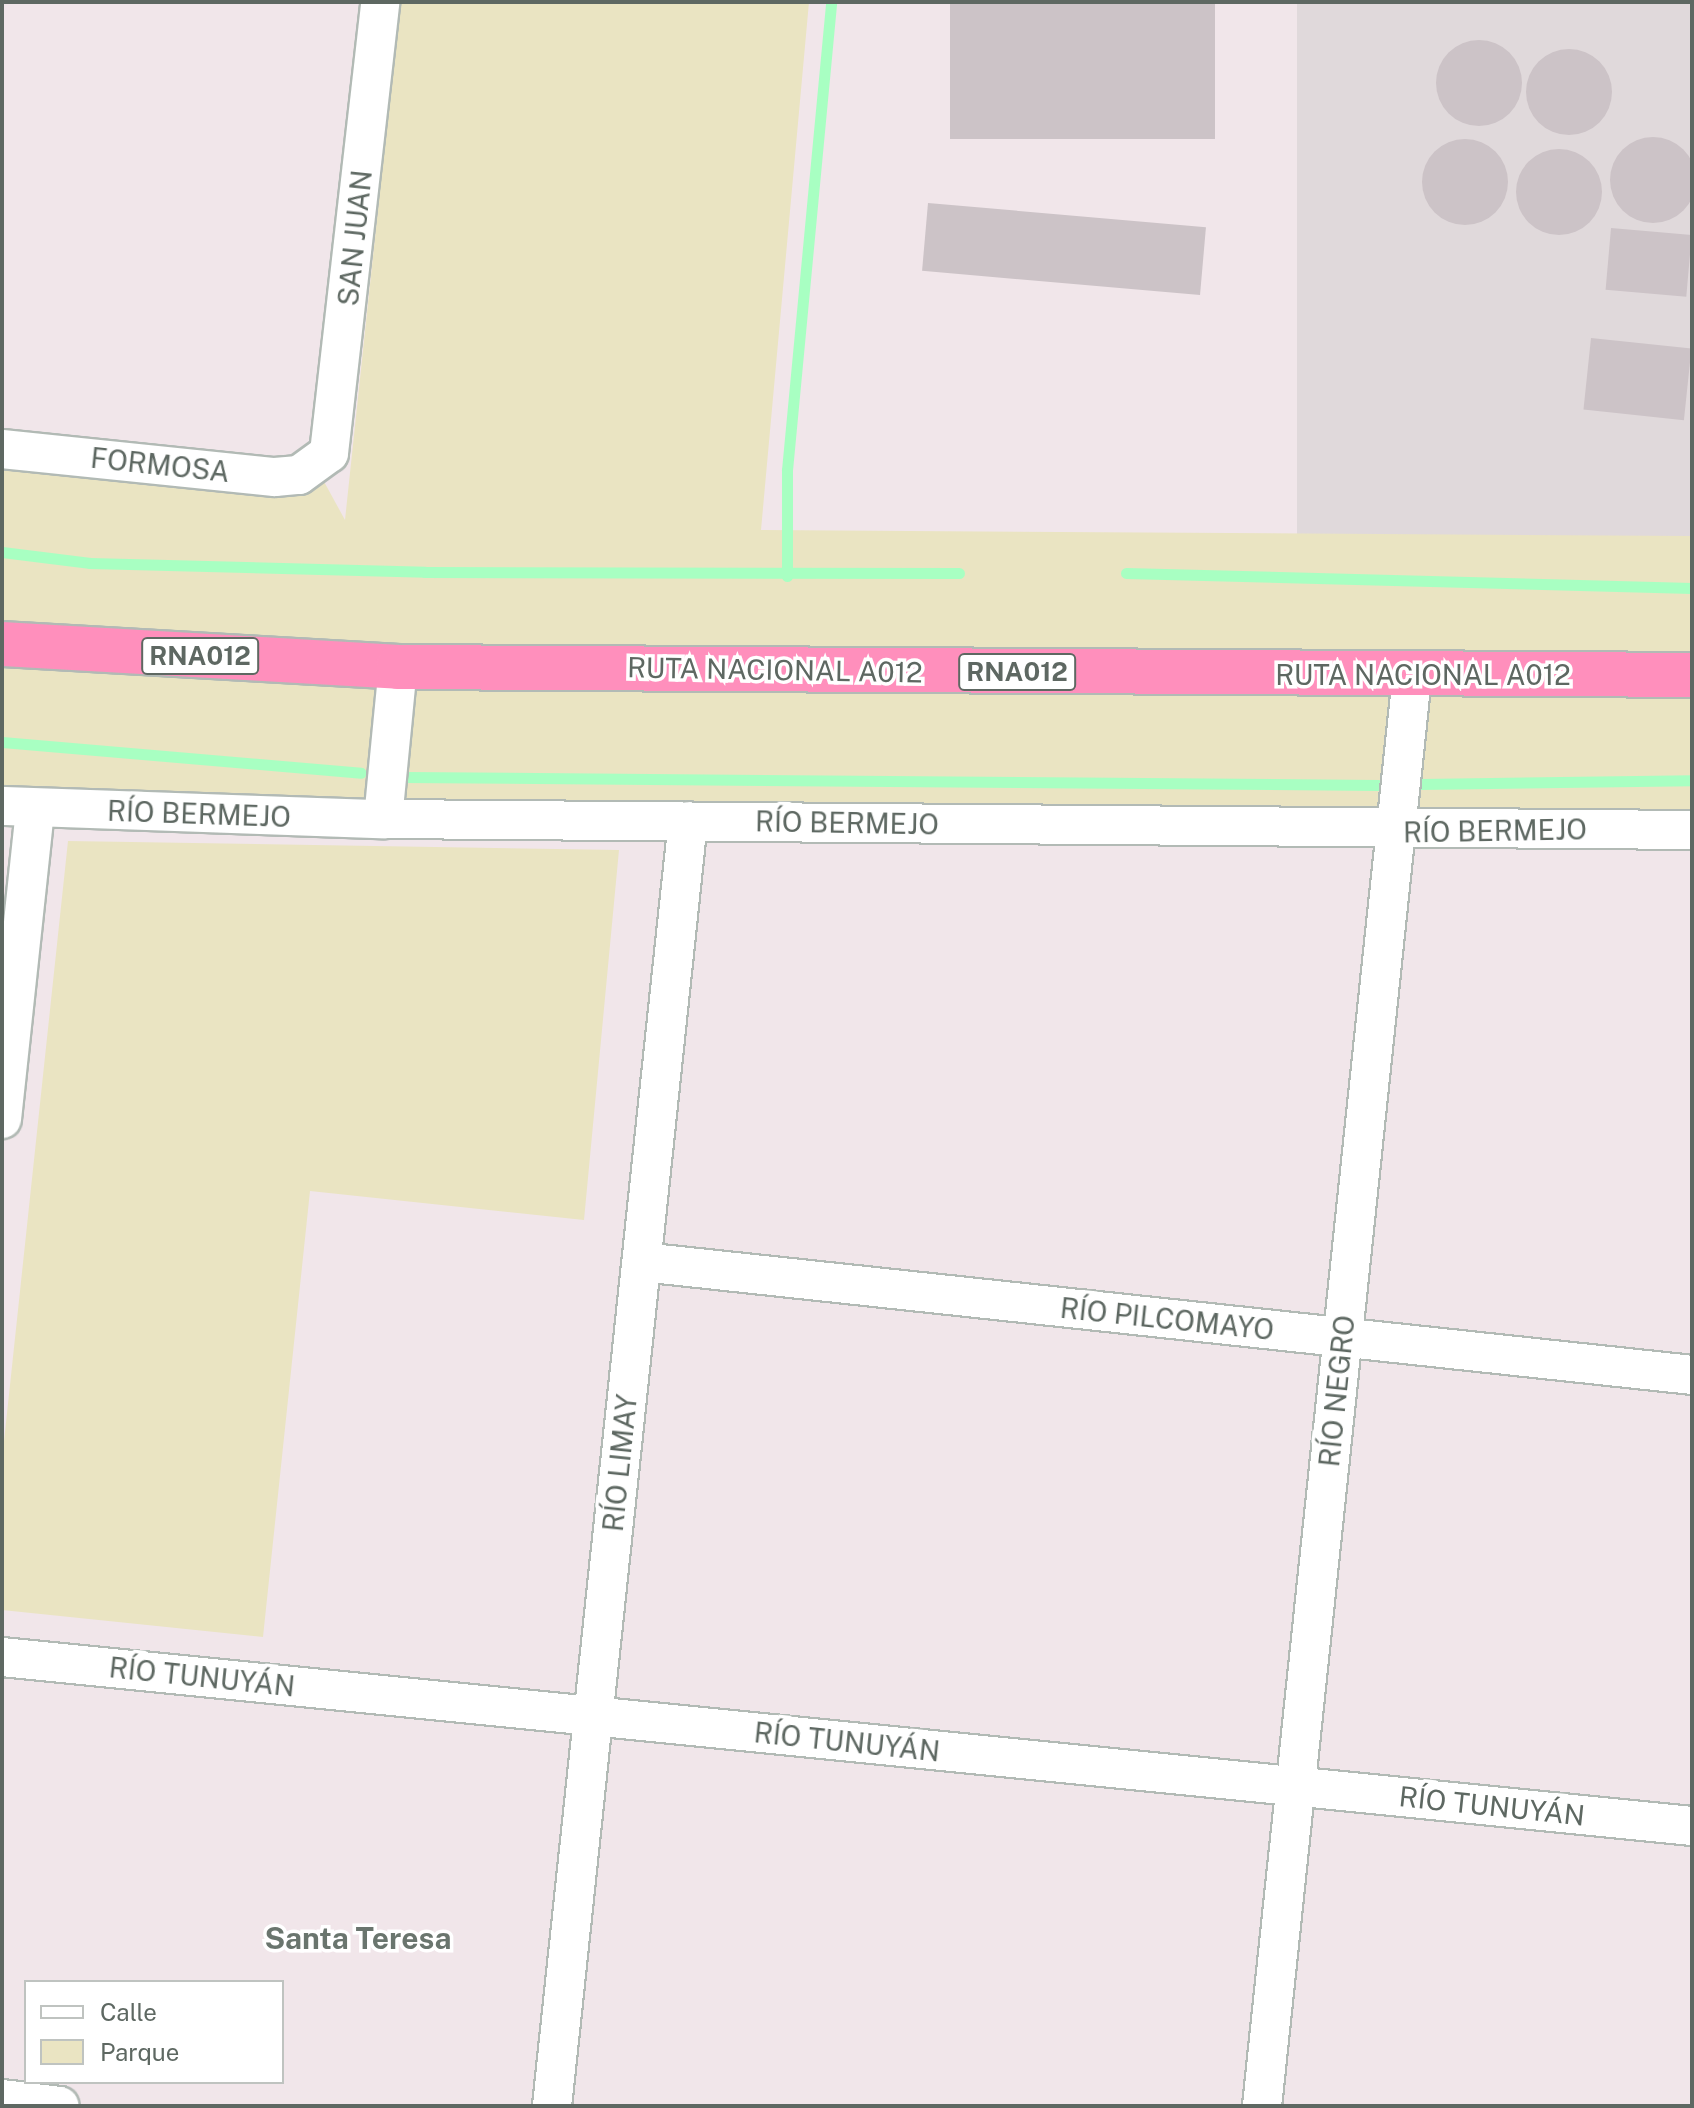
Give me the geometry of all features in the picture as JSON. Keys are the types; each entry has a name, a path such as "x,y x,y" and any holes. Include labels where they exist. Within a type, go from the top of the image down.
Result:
{"highway":[{"name":"RUTA NACIONAL A012","path":"2,644 398,667 1412,677 1692,675"}],"street":[{"name":"SAN JUAN","path":"316,467 336,429 380,2"},
{"name":"FORMOSA","path":"2,449 275,477 316,467"},
{"path":"383,819 398,667"},
{"name":"RÍO NEGRO","path":"1262,2106 1412,677"},
{"path":"2,1119 19,807"},
{"name":"RÍO BERMEJO","path":"19,807 383,819 1396,832 1692,830"},
{"name":"RÍO LIMAY","path":"552,2106 688,821"},
{"name":"RÍO PILCOMAYO","path":"642,1262 1692,1375"},
{"name":"RÍO TUNUYÁN","path":"2,1657 1692,1826"},
{"path":"2,2099 60,2106"}],"shaded area":[{"path":"1297,2 1692,2 1692,537 1297,537"}],"green space":[{"path":"400,2 809,2 761,530 1692,536 1692,830 2,806 2,449 316,467 345,520"},
{"path":"68,841 619,850 584,1220 310,1191 263,1637 2,1610 2,1460"}],"building":[{"path":"950,2 1215,2 1215,139 950,139"},
{"path":"1479,40 1503,47 1515,59 1522,83 1515,107 1503,119 1479,126 1455,119 1443,107 1436,83 1443,59 1455,47"},
{"path":"1569,49 1593,56 1605,68 1612,92 1605,116 1593,128 1569,135 1545,128 1533,116 1526,92 1533,68 1545,56"},
{"path":"1645,138 1661,138 1677,144 1692,164 1695,188 1689,204 1677,216 1661,222 1645,222 1629,216 1617,204 1611,188 1611,172 1617,156 1629,144"},
{"path":"1465,139 1482,142 1496,151 1505,165 1508,182 1505,199 1496,213 1482,222 1465,225 1448,222 1434,213 1425,199 1422,182 1425,165 1434,151 1448,142"},
{"path":"1559,149 1576,152 1590,161 1599,175 1602,192 1599,209 1590,223 1576,232 1559,235 1542,232 1528,223 1519,209 1516,192 1519,175 1528,161 1542,152"},
{"path":"928,203 1206,227 1200,295 922,271"},
{"path":"1611,228 1692,235 1686,297 1606,290"},
{"path":"1591,338 1691,349 1684,420 1583,410"}],"waterway":[{"path":"787,576 787,470 831,2"},
{"path":"2,552 90,563 425,572 959,573"},
{"path":"1126,573 1692,588"},
{"path":"2,742 361,773"},
{"path":"403,777 1378,785"},
{"path":"1420,784 1692,780"}],"district":[{"name":"Santa Teresa","path":"358,1938"}]}
